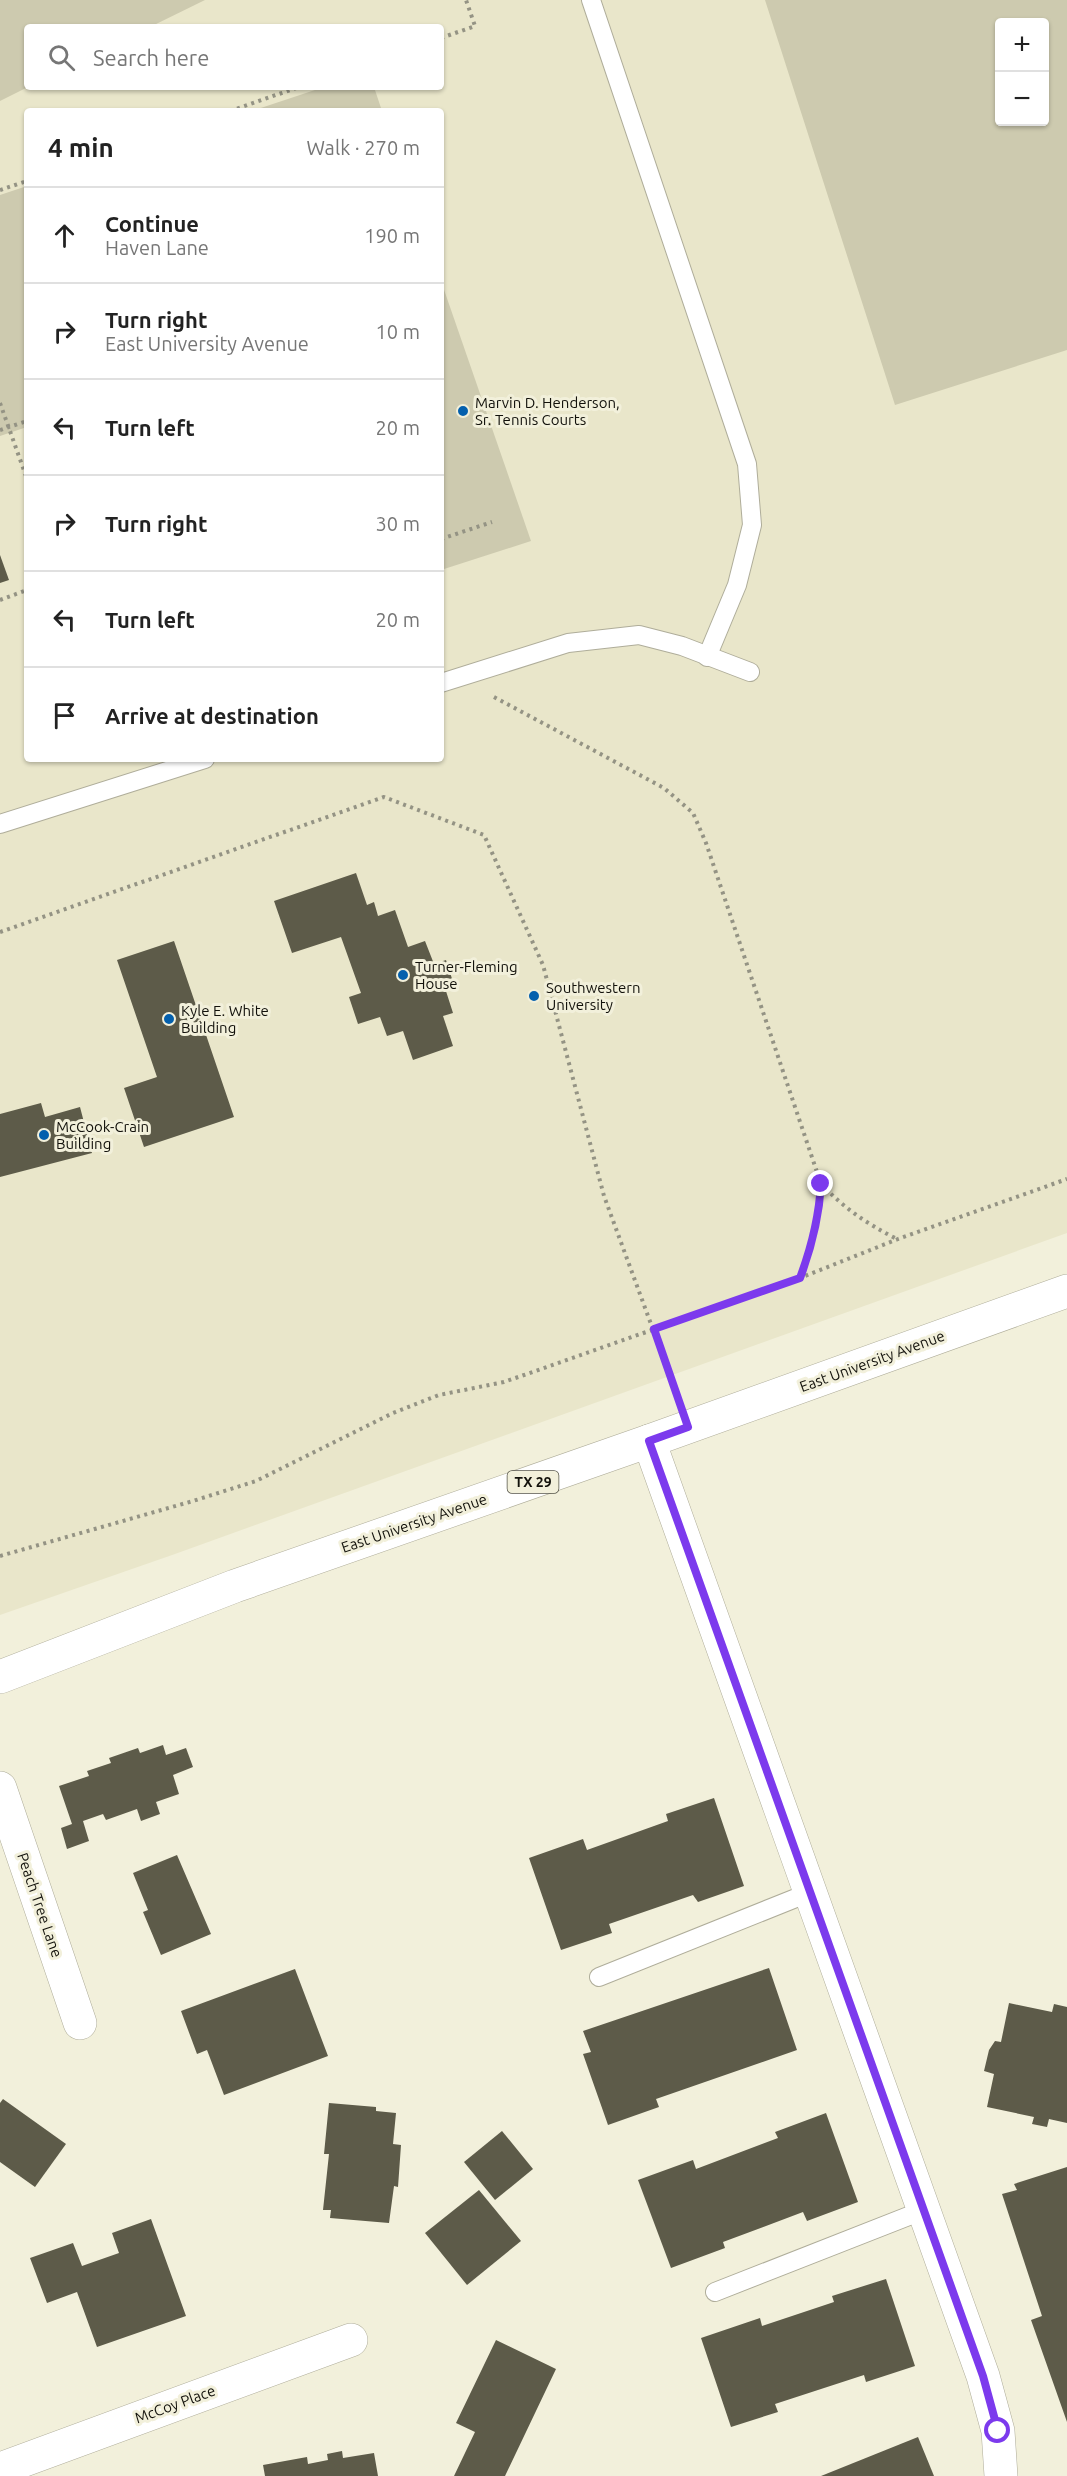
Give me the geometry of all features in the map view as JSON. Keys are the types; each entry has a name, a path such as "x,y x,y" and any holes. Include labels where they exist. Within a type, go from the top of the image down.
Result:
{"street":[{"name":"East University Avenue","path":"0,1677 235,1586 1067,1291"},
{"path":"649,1441 983,2376 998,2431 1001,2476"},
{"name":"Peach Tree Lane","path":"0,1788 80,2023"},
{"name":"McCoy Place","path":"0,2469 351,2340"}],"lane":[{"path":"591,0 747,464 752,525 737,585 707,657"},
{"path":"444,683 568,643 639,635 682,646 750,672"},
{"path":"0,824 196,762"},
{"path":"599,1977 811,1892"},
{"path":"715,2292 924,2210"}],"path":[{"path":"444,37 475,26 466,0"},
{"path":"239,108 290,90"},
{"path":"0,190 24,182"},
{"path":"0,403 24,470"},
{"path":"0,430 24,422"},
{"path":"444,538 492,522"},
{"path":"0,600 24,591"},
{"path":"487,693 664,788 693,813 710,855 821,1184 820,1209 813,1245 800,1278"},
{"path":"0,932 384,798 484,835 543,965 604,1196 688,1427"},
{"path":"0,1556 193,1502 256,1481 393,1413 440,1395 504,1382 800,1278 898,1239 1067,1179"},
{"path":"821,1184 843,1206 871,1226 898,1239"}],"shaded area":[{"name":"Southwestern University","path":"0,0 1067,0 1067,1233 0,1615"},
{"path":"0,0 205,0 156,24 24,24 24,89 0,101"},
{"path":"765,0 1067,0 1067,350 895,405"},
{"path":"315,90 375,90 381,108 261,108"},
{"path":"24,187 24,428 0,436 0,195"},
{"name":"Marvin D. Henderson, Sr. Tennis Courts","path":"444,290 531,541 444,569"}],"building":[{"path":"0,555 9,580 0,583"},
{"name":"Turner-Fleming House","path":"356,873 367,905 374,902 378,916 395,910 408,947 425,941 434,964 446,960 454,985 445,988 453,1013 443,1016 453,1046 413,1060 403,1031 387,1036 380,1017 358,1024 349,997 361,993 341,937 292,953 274,901"},
{"name":"Kyle E. White Building","path":"174,941 234,1117 144,1147 124,1088 157,1077 117,960"},
{"name":"McCook-Crain Building","path":"41,1103 45,1117 80,1107 92,1153 0,1177 0,1114"},
{"path":"163,1745 166,1755 186,1748 193,1767 173,1775 179,1794 156,1802 160,1814 141,1821 137,1809 106,1820 103,1814 83,1821 89,1841 67,1849 61,1828 72,1824 59,1786 89,1776 87,1771 111,1763 109,1758 138,1748 140,1753"},
{"path":"714,1798 744,1886 698,1902 693,1895 609,1924 612,1933 561,1950 529,1858 583,1839 587,1850 668,1821 666,1814"},
{"path":"177,1855 211,1934 161,1955 143,1912 148,1910 133,1873"},
{"path":"769,1968 797,2050 656,2099 659,2107 608,2125 583,2054 591,2052 583,2031"},
{"path":"295,1969 328,2056 224,2095 207,2050 197,2054 181,2011"},
{"path":"1009,2003 1052,2012 1054,2004 1067,2007 1067,2123 1049,2119 1047,2127 1032,2124 1034,2117 987,2107 994,2074 984,2071 989,2050 995,2041 1001,2042"},
{"path":"3,2099 66,2144 35,2187 0,2162 0,2103"},
{"path":"329,2103 376,2107 376,2111 396,2113 393,2144 401,2145 398,2187 394,2186 389,2223 330,2218 331,2210 323,2210 329,2154 324,2154"},
{"path":"826,2113 858,2202 807,2221 803,2212 723,2242 725,2248 671,2268 638,2180 693,2160 696,2169 778,2138 775,2132"},
{"path":"502,2131 533,2169 495,2200 464,2162"},
{"path":"1067,2167 1067,2422 1031,2320 1042,2316 1002,2194 1017,2190 1014,2184"},
{"path":"479,2190 521,2241 467,2285 425,2233"},
{"path":"151,2219 186,2316 97,2347 77,2292 47,2303 30,2258 73,2243 82,2266 119,2253 112,2233"},
{"path":"886,2279 915,2366 866,2382 864,2375 775,2404 778,2412 731,2427 701,2338 760,2318 762,2326 834,2302 832,2296"},
{"path":"496,2340 556,2369 505,2476 454,2476 475,2432 456,2423"},
{"path":"918,2437 934,2476 821,2476"},
{"path":"342,2451 343,2458 374,2453 378,2476 265,2476 263,2465 307,2457 308,2464 328,2460 327,2454"}],"place":[{"name":"Marvin D. Henderson, Sr. Tennis Courts","path":"463,411"},
{"name":"Turner-Fleming House","path":"403,975"},
{"name":"Southwestern University","path":"534,996"},
{"name":"Kyle E. White Building","path":"169,1019"},
{"name":"McCook-Crain Building","path":"44,1135"}],"route":[{"path":"821,1184 820,1209 813,1245 800,1278 654,1329 688,1427 649,1441 983,2376 998,2431"}]}
